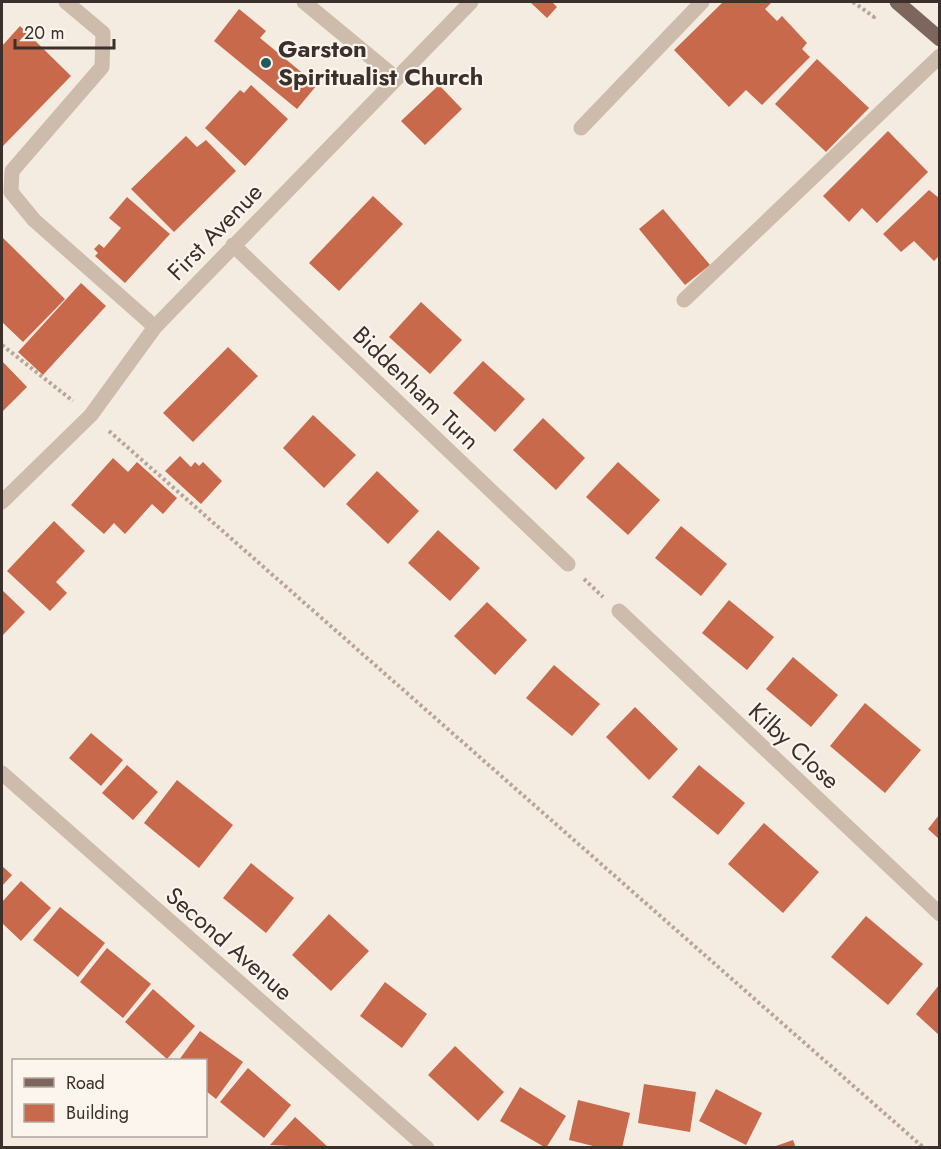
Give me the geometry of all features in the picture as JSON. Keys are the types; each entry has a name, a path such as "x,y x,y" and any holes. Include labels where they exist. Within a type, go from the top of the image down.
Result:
{"main road":[{"path":"897,2 939,39"}],"street":[{"path":"66,2 103,33 102,67 12,171 11,192 34,220 155,327"},
{"path":"304,2 396,78"},
{"name":"First Avenue","path":"2,501 91,415 155,327 232,245 471,2"},
{"path":"581,128 702,2"},
{"path":"684,300 939,56"},
{"name":"Biddenham Turn","path":"232,245 568,564"},
{"name":"Kilby Close","path":"619,611 939,914"},
{"name":"Second Avenue","path":"2,773 427,1148"}],"path":[{"path":"853,2 874,17"},
{"path":"2,345 91,415 924,1148"},
{"path":"568,564 619,611"}],"building":[{"path":"530,2 552,2 557,7 547,18"},
{"path":"723,2 769,2 771,3 765,9 777,21 782,16 807,43 802,49 810,57 762,105 746,90 729,107 674,50"},
{"name":"Garston Spiritualist Church","path":"239,9 266,31 260,38 317,85 297,109 214,41"},
{"path":"20,26 71,76 2,147 2,46"},
{"path":"817,59 869,108 826,152 775,104"},
{"path":"251,85 288,119 245,166 205,128 240,90 244,93"},
{"path":"439,85 462,109 425,145 401,121"},
{"path":"888,131 928,172 877,223 862,208 849,222 823,196"},
{"path":"186,136 197,147 206,140 236,171 174,232 131,189"},
{"path":"929,190 939,198 939,256 934,261 914,241 901,252 883,234"},
{"path":"373,196 403,224 339,291 309,263"},
{"path":"127,197 170,234 125,283 95,256 98,253 94,249 99,244 104,248 121,228 109,218"},
{"path":"663,209 710,265 685,285 639,229"},
{"path":"2,237 65,299 23,342 2,322"},
{"path":"81,283 106,306 43,375 18,352"},
{"path":"421,302 462,340 430,374 389,337"},
{"path":"228,347 258,376 193,442 163,413"},
{"path":"2,361 27,387 2,412"},
{"path":"483,361 525,399 495,432 453,393"},
{"path":"313,415 356,455 324,488 283,448"},
{"path":"543,418 585,458 556,490 513,450"},
{"path":"180,456 191,467 195,462 199,466 203,462 222,481 201,504 165,471"},
{"path":"113,458 128,472 137,462 177,498 163,514 152,504 125,534 114,523 104,534 71,505"},
{"path":"618,462 660,500 628,535 586,497"},
{"path":"377,471 419,511 388,544 346,504"},
{"path":"54,521 85,551 56,582 67,593 50,611 7,571"},
{"path":"681,526 727,564 701,596 655,558"},
{"path":"438,530 480,568 450,601 408,563"},
{"path":"2,590 25,612 2,636"},
{"path":"729,600 774,637 747,670 702,633"},
{"path":"487,602 527,640 495,675 454,636"},
{"path":"793,657 838,695 811,727 766,689"},
{"path":"554,665 600,704 572,736 526,698"},
{"path":"865,703 921,750 885,793 830,746"},
{"path":"635,707 678,749 649,780 606,737"},
{"path":"91,733 123,760 101,786 69,758"},
{"path":"127,765 158,792 133,820 102,793"},
{"path":"699,765 745,803 718,835 672,797"},
{"path":"177,780 233,825 199,868 144,823"},
{"path":"939,815 939,839 928,829"},
{"path":"764,823 819,872 783,913 728,864"},
{"path":"251,863 294,898 266,933 223,898"},
{"path":"2,866 12,875 2,886"},
{"path":"21,881 51,908 21,941 2,923 2,902"},
{"path":"60,907 105,943 78,977 33,940"},
{"path":"329,914 369,951 331,991 292,955"},
{"path":"866,916 923,964 888,1005 831,957"},
{"path":"107,948 151,984 123,1018 80,982"},
{"path":"385,982 427,1014 402,1048 360,1016"},
{"path":"939,985 939,1035 916,1014"},
{"path":"153,989 195,1026 167,1059 125,1022"},
{"path":"200,1031 243,1062 216,1099 207,1092 207,1059 180,1059"},
{"path":"455,1046 504,1092 478,1121 428,1075"},
{"path":"248,1068 291,1105 264,1138 220,1102"},
{"path":"644,1084 696,1092 690,1132 638,1123"},
{"path":"520,1087 566,1116 546,1148 500,1121"},
{"path":"716,1089 762,1113 746,1145 699,1121"},
{"path":"578,1100 630,1113 622,1148 601,1148 569,1140"},
{"path":"295,1117 317,1137 329,1148 270,1145"},
{"path":"793,1140 796,1148 773,1148 773,1147"}],"place":[{"name":"Garston Spiritualist Church","path":"266,63"}]}
